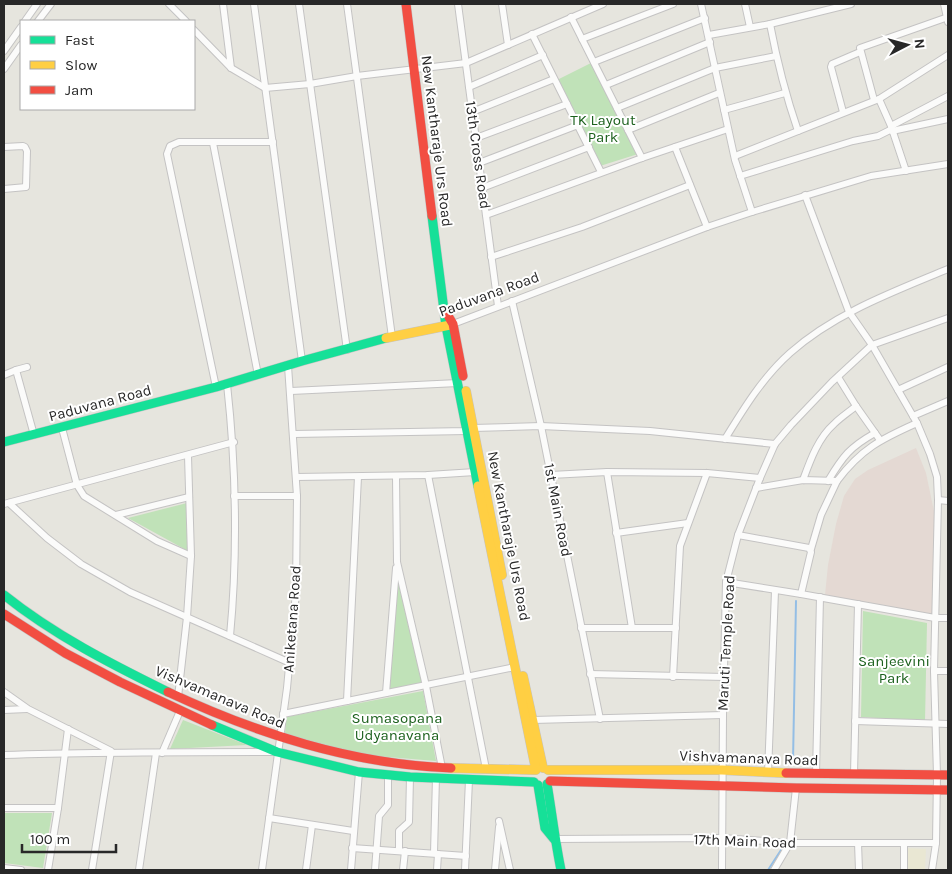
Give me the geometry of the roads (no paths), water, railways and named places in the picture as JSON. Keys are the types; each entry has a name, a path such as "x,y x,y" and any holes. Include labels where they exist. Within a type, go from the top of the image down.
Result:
{"main road":[{"name":"New Kantharaje Urs Road","path":"406,4 445,312 450,325 470,430 542,769"},
{"name":"New Kantharaje Urs Road","path":"450,325 458,383 470,430 475,472 516,667 542,769"},
{"name":"Paduvana Road","path":"4,442 228,384 302,361 450,325"},
{"name":"Vishvamanava Road","path":"4,595 18,607 72,642 178,697 280,738 363,759 442,768 722,770 768,773 948,776"},
{"name":"Vishvamanava Road","path":"4,614 65,653 180,711 277,752 359,772 410,777 542,783 948,790"},
{"path":"542,783 551,775 542,769 533,777 542,783 554,826 554,839 561,870"}],"street":[{"path":"26,20 37,4"},
{"path":"39,20 51,4"},
{"path":"169,4 185,20"},
{"path":"223,4 232,68"},
{"path":"254,4 302,361"},
{"path":"299,4 347,350"},
{"path":"347,4 392,338"},
{"name":"13th Cross Road","path":"458,4 498,306"},
{"path":"502,4 508,44"},
{"path":"195,31 232,68 265,88 310,84 357,76 466,63 602,4"},
{"path":"582,39 673,4"},
{"path":"701,4 709,35 719,93 740,176 752,212"},
{"path":"745,4 750,27"},
{"path":"709,35 770,24 851,4"},
{"path":"906,171 892,129 876,99 860,48 948,19 944,4"},
{"path":"571,17 642,158"},
{"path":"594,62 705,18"},
{"path":"770,24 785,93 798,131"},
{"path":"4,51 6,44 20,28"},
{"path":"532,34 601,172"},
{"path":"606,85 710,42"},
{"path":"4,69 20,46"},
{"path":"843,112 831,67 832,64 860,52"},
{"path":"469,88 543,55"},
{"path":"735,156 876,99 948,55"},
{"path":"617,108 715,68 776,56"},
{"path":"472,112 554,79"},
{"path":"628,130 719,93"},
{"path":"724,110 785,93"},
{"path":"740,176 853,141 878,136 948,96"},
{"path":"476,138 567,104"},
{"path":"892,129 948,119"},
{"path":"479,163 578,125"},
{"path":"486,215 601,172 728,129"},
{"path":"216,387 167,154 170,146 179,142 273,142"},
{"path":"213,143 258,375"},
{"path":"4,147 23,146 27,151 26,187 4,189"},
{"path":"482,188 589,147"},
{"path":"675,147 707,227"},
{"name":"Paduvana Road","path":"450,325 707,227 752,212 871,176 948,164"},
{"path":"491,257 582,227 690,185"},
{"path":"805,195 849,312 872,345 915,420 937,477 934,671 934,724 937,775 936,843 932,870"},
{"path":"725,439 756,390 789,354 820,329 849,312 948,269"},
{"name":"1st Main Road","path":"512,300 541,426 600,719"},
{"name":"Maruti Temple Road","path":"722,870 726,582 738,535 760,478 776,444 791,425 872,345 948,318"},
{"name":"Aniketana Road","path":"262,870 283,714 296,592 297,496 288,366"},
{"path":"4,375 27,367"},
{"path":"898,390 948,367"},
{"path":"16,370 34,434"},
{"path":"838,377 880,440"},
{"path":"291,391 458,383"},
{"path":"228,384 234,442 235,585 230,636"},
{"path":"801,594 821,514 836,481 850,464 880,440 948,401"},
{"path":"804,480 812,457 825,435 833,425 856,406"},
{"path":"294,434 470,430 541,426 650,431 776,444"},
{"path":"62,428 77,485 84,496 157,541 191,556"},
{"path":"828,481 840,461 851,448 875,433"},
{"path":"7,504 234,442"},
{"path":"178,697 187,617 191,556 188,456"},
{"path":"296,477 396,476 475,472"},
{"path":"551,475 607,472 707,473 760,478"},
{"path":"607,472 632,628"},
{"path":"672,677 680,546 707,473"},
{"path":"428,475 486,769"},
{"path":"386,693 397,562 396,476"},
{"path":"347,700 358,477"},
{"path":"756,488 804,480 836,481"},
{"path":"234,496 297,496"},
{"path":"116,516 189,497"},
{"path":"938,500 948,501"},
{"path":"7,504 81,564 130,592 288,662"},
{"path":"616,533 688,523"},
{"path":"738,535 811,549"},
{"path":"397,562 426,686 442,768"},
{"path":"726,582 935,618 948,618"},
{"path":"768,773 775,591"},
{"path":"816,774 820,597"},
{"path":"854,774 858,604"},
{"path":"581,628 676,628"},
{"path":"283,714 516,667"},
{"path":"934,671 948,671"},
{"path":"590,674 725,677"},
{"path":"4,692 28,709 111,751"},
{"path":"4,710 28,709"},
{"path":"139,870 159,753 180,711"},
{"path":"533,720 723,715"},
{"path":"855,721 948,724"},
{"path":"48,870 68,730"},
{"path":"92,870 111,751"},
{"path":"4,755 111,751 159,753 277,752"},
{"path":"351,870 359,772"},
{"path":"375,870 379,816 388,805 388,775"},
{"path":"403,870 399,831 409,822 410,777"},
{"path":"436,778 436,854 438,870"},
{"path":"465,870 469,780"},
{"path":"774,870 790,843 796,788"},
{"path":"4,808 58,808"},
{"path":"269,818 353,831"},
{"path":"495,870 499,821 510,870"},
{"path":"306,870 312,825"},
{"name":"17th Main Road","path":"554,839 722,838 790,843 936,843"},
{"path":"858,843 859,870"},
{"path":"904,843 904,870"},
{"path":"352,848 466,856"},
{"path":"4,868 21,870"}],"waterway":[{"path":"793,761 796,601"},
{"path":"768,870 781,850"}],"park label":[{"name":"TK Layout Park","path":"603,128"},
{"name":"Sanjeevini Park","path":"894,670"},
{"name":"Sumasopana Udyanavana","path":"397,726"}]}
